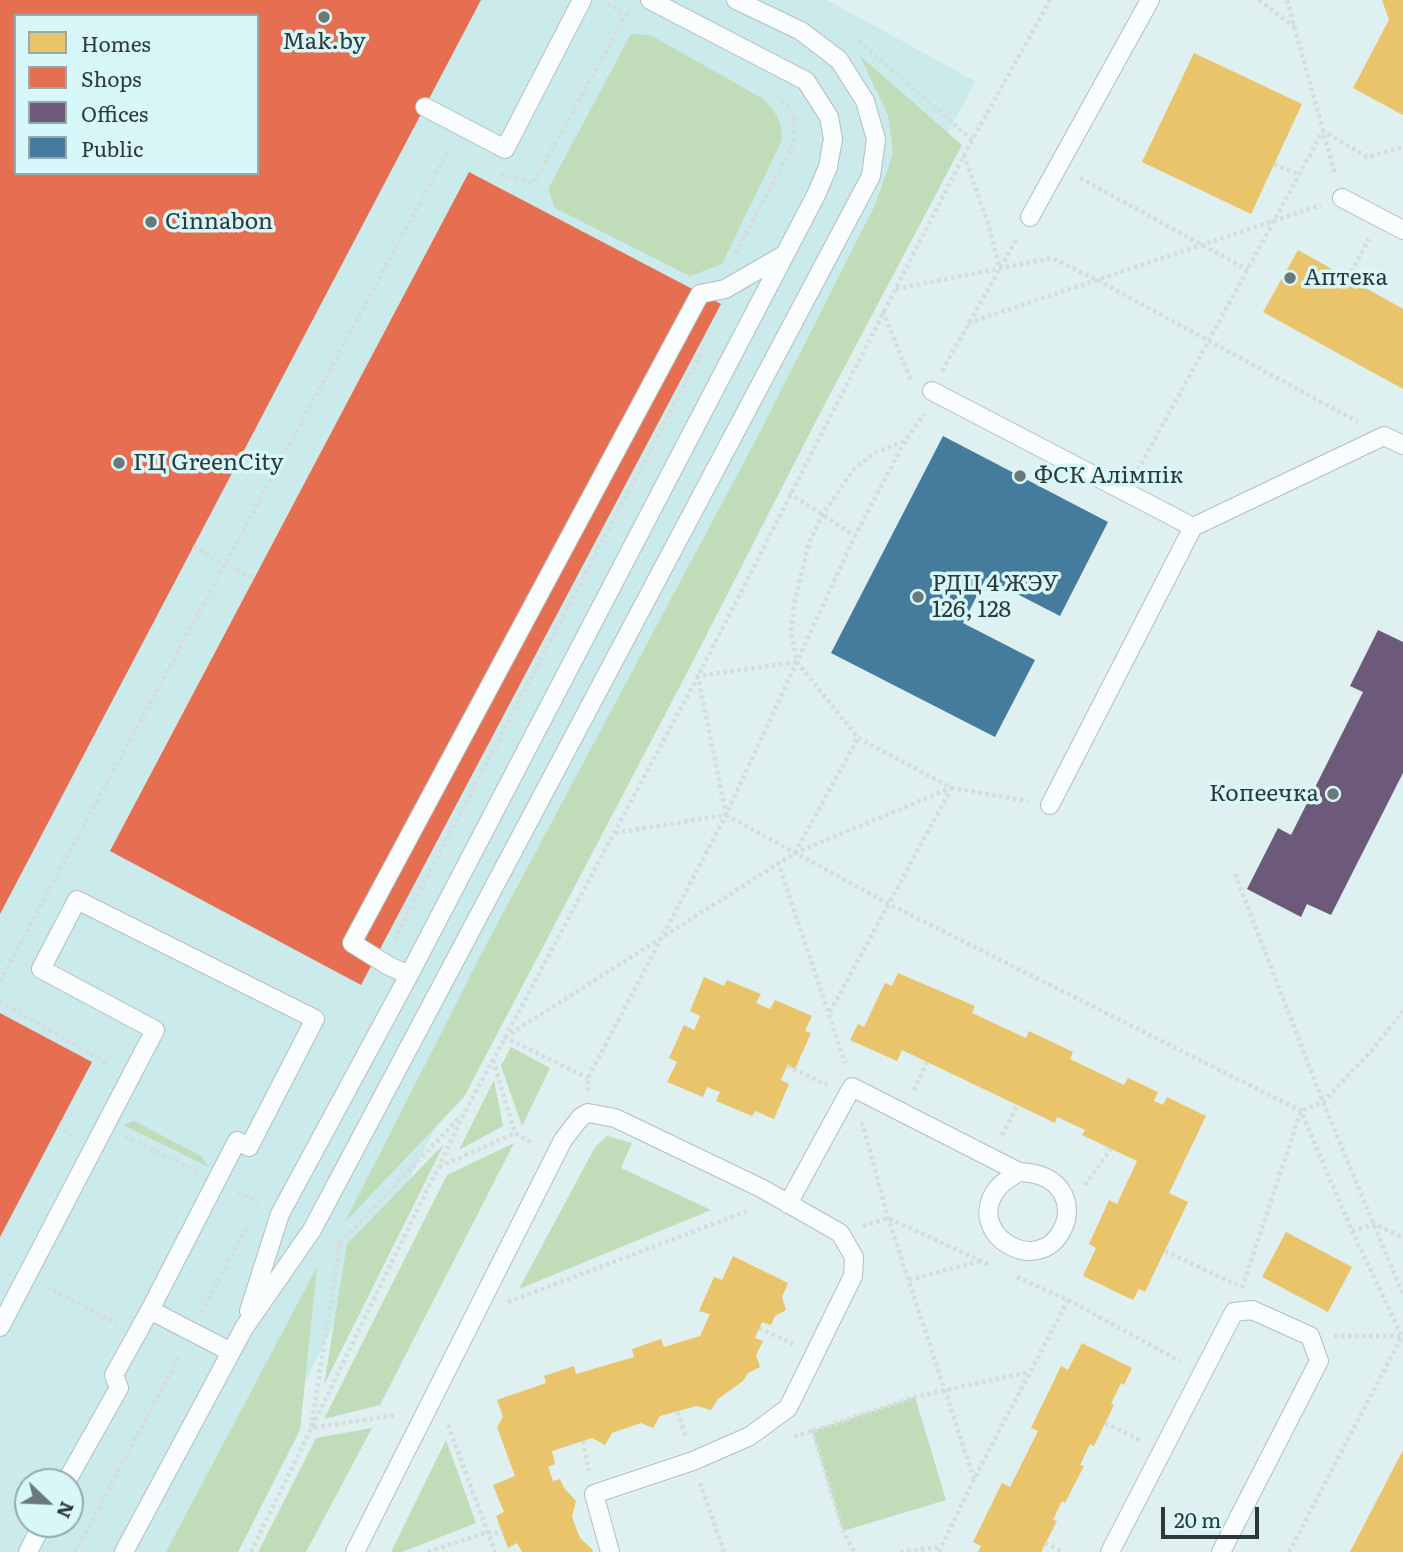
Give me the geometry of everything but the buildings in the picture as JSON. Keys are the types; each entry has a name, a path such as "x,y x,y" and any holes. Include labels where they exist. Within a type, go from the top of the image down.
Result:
{"lane":[{"path":"425,107 505,149 582,0"},
{"path":"244,1328 280,1214 409,975 828,167 833,139 829,117 806,82 650,0"},
{"path":"124,1552 244,1328 312,1230 871,176 876,139 865,101 839,60 801,32 736,0"},
{"path":"1030,217 1150,0"},
{"path":"1342,198 1403,230"},
{"path":"409,975 352,943 700,294 725,289 785,254"},
{"path":"923,389 1193,527"},
{"path":"1051,804 1193,527 1384,436 1403,445"},
{"path":"0,1327 155,1030 41,969 77,900 315,1019 249,1147 237,1141 114,1375 119,1388 74,1468"},
{"path":"788,1204 849,1091 1018,1172 1047,1177 1064,1197 1066,1223 1060,1235 1038,1250 1025,1251 1002,1242 990,1221 992,1196 999,1186 1018,1172"},
{"path":"355,1552 556,1156 573,1127 588,1113 615,1118 761,1188 840,1233 854,1257 853,1276 788,1408 750,1436 693,1461 594,1494 610,1552"},
{"path":"150,1310 231,1352"},
{"path":"1110,1552 1234,1312 1252,1310 1310,1336 1319,1361 1222,1552"}],"path":[{"path":"251,1552 465,1112 698,676 789,493 964,155 1050,0"},
{"path":"1259,0 1295,28"},
{"path":"967,324 1342,198 1287,0"},
{"path":"494,171 505,177 534,183 626,14"},
{"path":"852,35 972,140"},
{"path":"1324,131 1367,156 1403,147"},
{"path":"1126,492 1324,131"},
{"path":"0,981 448,149 460,154"},
{"path":"964,155 988,224 999,267"},
{"path":"1274,164 1300,175"},
{"path":"1058,166 1248,270"},
{"path":"923,389 967,324 1030,217"},
{"path":"1348,278 1380,218"},
{"path":"895,289 1052,258 1384,436"},
{"path":"504,1037 588,1078 726,815 855,536 905,441 924,413 923,389 883,310"},
{"path":"905,441 875,453 854,469 822,515 810,543 794,604 791,634 797,662 858,738 952,788 1051,804"},
{"path":"789,493 855,536"},
{"path":"193,547 254,579"},
{"path":"698,676 797,662"},
{"path":"698,676 726,815"},
{"path":"795,853 858,738"},
{"path":"504,1037 778,862 952,788"},
{"path":"830,1013 952,788"},
{"path":"614,833 726,815 888,904 1301,1111 1352,1231 1403,1336"},
{"path":"778,862 830,1013 849,1091 888,1218 974,1479"},
{"path":"1235,874 1403,1295"},
{"path":"0,1002 109,1065 104,1074"},
{"path":"1301,1111 1324,1102 1374,1048 1403,1011"},
{"path":"493,1060 515,1133 556,1156"},
{"path":"787,1066 849,1091"},
{"path":"990,1157 1018,1105"},
{"path":"1234,1312 1301,1111"},
{"path":"311,1428 340,1243 465,1112"},
{"path":"66,1147 84,1115 280,1214"},
{"path":"58,1127 72,1135"},
{"path":"438,1168 515,1133"},
{"path":"1067,1210 1111,1149"},
{"path":"504,1304 745,1212 761,1188"},
{"path":"888,1218 993,1266"},
{"path":"1352,1231 1375,1224 1403,1238"},
{"path":"312,1230 340,1243"},
{"path":"1165,1251 1242,1288"},
{"path":"909,1280 981,1261"},
{"path":"1006,1272 1068,1300 1202,1374"},
{"path":"900,1552 940,1549 1068,1300"},
{"path":"758,1328 815,1354"},
{"path":"1310,1336 1403,1336"},
{"path":"1289,1552 1403,1336"},
{"path":"75,1552 179,1357"},
{"path":"786,1440 943,1389 1029,1372"},
{"path":"799,1388 843,1531 854,1552"},
{"path":"311,1428 427,1410 447,1423 495,1552"},
{"path":"1105,1423 1162,1451"},
{"path":"693,1461 724,1552"},
{"path":"428,1552 488,1532 503,1534"},
{"path":"1045,1543 1063,1552"}],"shaded area":[{"path":"0,0 827,0 975,81 217,1552 0,1552"}],"green space":[{"path":"631,34 650,35 762,98 774,112 781,127 782,140 722,264 690,276 555,208 548,189"},
{"path":"860,56 962,145 464,1097 345,1222 486,945 757,438 875,205 893,154 888,115"},
{"path":"511,1047 550,1068 522,1126 501,1066"},
{"path":"494,1080 503,1126 459,1150"},
{"path":"134,1121 201,1156 209,1167 123,1125"},
{"path":"607,1136 632,1143 621,1168 711,1210 519,1289 595,1147"},
{"path":"514,1143 380,1405 324,1419 447,1175"},
{"path":"444,1144 324,1385 347,1244"},
{"path":"317,1267 300,1430 238,1552 166,1552"},
{"path":"915,1397 946,1500 843,1531 812,1431"},
{"path":"372,1428 306,1552 258,1552 316,1438"},
{"path":"446,1440 476,1523 402,1552 391,1552"}],"place":[{"name":"Mak.by","path":"324,17"},
{"name":"Cinnabon","path":"151,222"},
{"name":"Аптека","path":"1290,278"},
{"name":"ГЦ GreenCity","path":"119,463"},
{"name":"ФСК Алімпік","path":"1020,476"},
{"name":"РДЦ 4 ЖЭУ 126, 128","path":"918,597"},
{"name":"Копеечка","path":"1333,794"}]}
